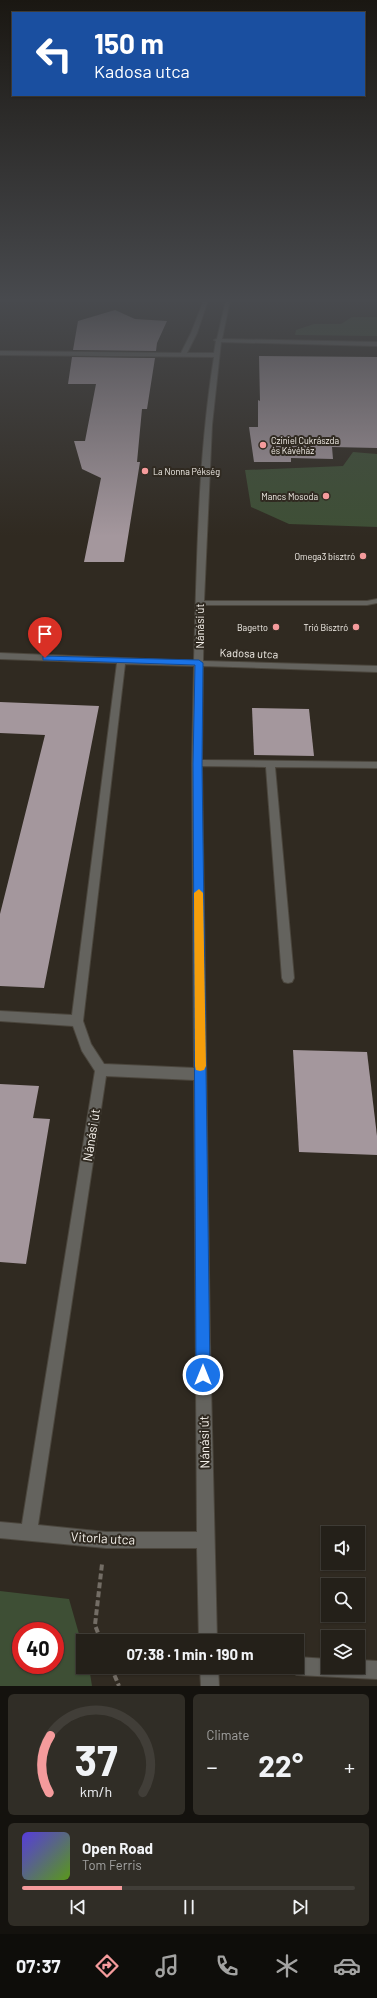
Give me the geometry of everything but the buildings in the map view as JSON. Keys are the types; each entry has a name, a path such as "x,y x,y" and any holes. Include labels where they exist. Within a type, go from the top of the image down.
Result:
{"street":[{"name":"Nánási út","path":"208,1634 197,764 199,602 205,485 214,379"},
{"path":"199,602 367,603 377,601"},
{"name":"Kadosa utca","path":"0,656 121,662 377,669"},
{"path":"121,662 77,1021 86,1047 101,1070 200,1074"},
{"path":"197,764 377,765"},
{"path":"270,764 288,978"},
{"path":"0,1016 77,1021"},
{"name":"Nánási út","path":"29,1532 101,1070"},
{"name":"Vitorla utca","path":"0,1530 106,1540 206,1540"},
{"path":"304,1666 377,1670"},
{"path":"209,1674 210,1686"}],"path":[{"path":"98,1634 95,1625 106,1540"},
{"path":"114,1674 119,1686"}],"green space":[{"path":"353,452 377,454 377,527 289,524 251,507 245,470 343,466"},
{"path":"0,1591 69,1599 79,1634 76,1634 76,1674 90,1674 92,1686 0,1686"}],"slow traffic":[{"path":"199,893 200,1066"}],"place":[{"name":"Cziniel Cukrászda és Kávéház","path":"263,445"},
{"name":"La Nonna Pékség","path":"145,471"},
{"name":"Mancs Mosoda","path":"326,496"},
{"name":"Omega3 bisztró","path":"363,556"},
{"name":"Bagetto","path":"276,627"},
{"name":"Trió Bisztró","path":"356,627"}],"route":[{"path":"45,658 121,662 199,663 197,764 203,1375"}]}
